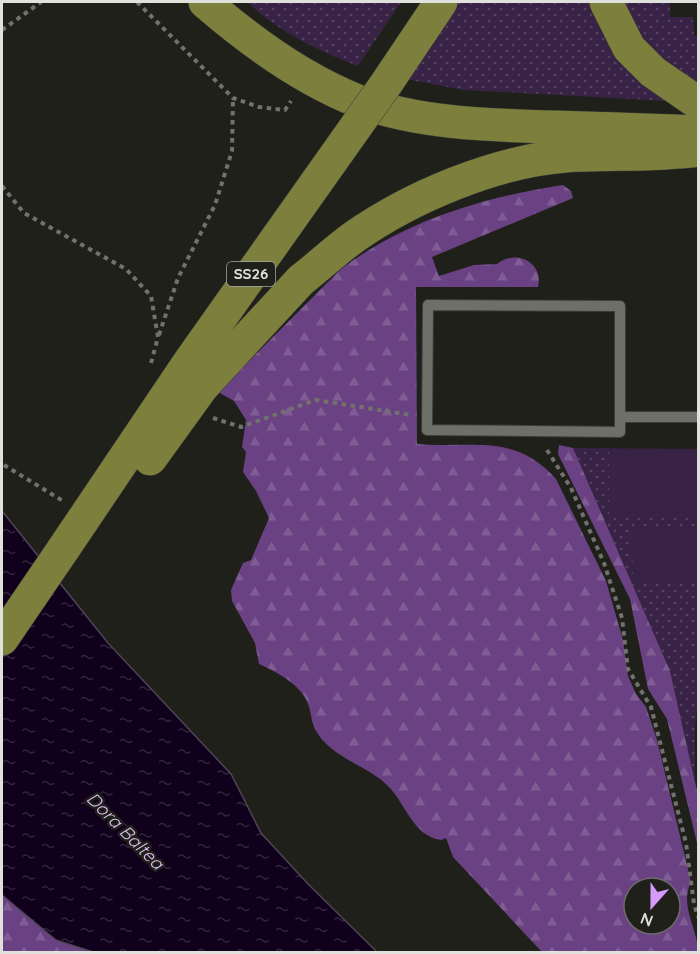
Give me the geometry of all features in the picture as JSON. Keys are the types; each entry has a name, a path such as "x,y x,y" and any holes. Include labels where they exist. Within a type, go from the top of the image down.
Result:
{"main road":[{"path":"205,2 263,48 308,76 358,101 418,116 483,124 699,132"},
{"name":"SS26","path":"2,639 190,361 386,84 441,2"},
{"path":"606,2 629,48 653,72 699,103"},
{"path":"64,548 123,497 202,387 301,280 355,236 418,201 488,172 564,156 668,154 699,150"}],"lane":[{"path":"428,305 620,306 620,417 620,432 427,430 428,305"},
{"path":"620,417 699,417"}],"path":[{"path":"2,30 41,2"},
{"path":"137,2 233,98 259,107 285,110 308,76"},
{"path":"149,369 178,278 215,205 232,151 233,98"},
{"path":"2,186 24,213 126,269 151,296 158,337"},
{"path":"204,415 241,427 316,400 384,409 427,418"},
{"path":"535,431 571,488 604,563 622,618 628,669 651,707 686,843 694,904 699,918"},
{"path":"4,465 68,504"}],"shaded area":[{"path":"247,2 401,2 358,66 328,54 286,32"},
{"path":"447,2 590,2 602,32 611,45 669,101 464,90 395,77"},
{"path":"621,2 670,2 670,17 693,17 694,36 698,36 698,83 673,68 653,49 644,39"},
{"path":"573,448 698,449 698,701 695,726 695,780 670,671"},
{"path":"698,449 698,514 609,514 609,450"},
{"path":"698,527 698,582 633,583 632,528"}],"green space":[{"path":"563,185 571,191 573,198 432,257 439,276 474,265 497,264 504,260 519,258 532,265 539,278 538,287 416,287 417,444 474,445 508,449 524,454 540,464 556,479 606,581 623,640 628,676 636,694 646,707 657,740 691,882 687,900 698,952 542,952 453,857 446,838 441,840 423,832 388,786 325,743 316,731 308,704 300,691 280,675 259,664 255,643 232,601 231,590 243,563 251,560 269,518 256,491 243,472 246,452 242,447 246,420 234,401 218,392 341,269 392,237 419,224 504,196"},
{"path":"559,445 573,448 670,671 698,795 698,847 667,719 648,689 630,599 558,454"},
{"path":"2,895 56,940 93,952 2,952"}],"water":[{"name":"Dora Baltea","path":"2,511 108,643 231,774 261,833 308,884 377,952 93,952 56,940 2,895"}]}
